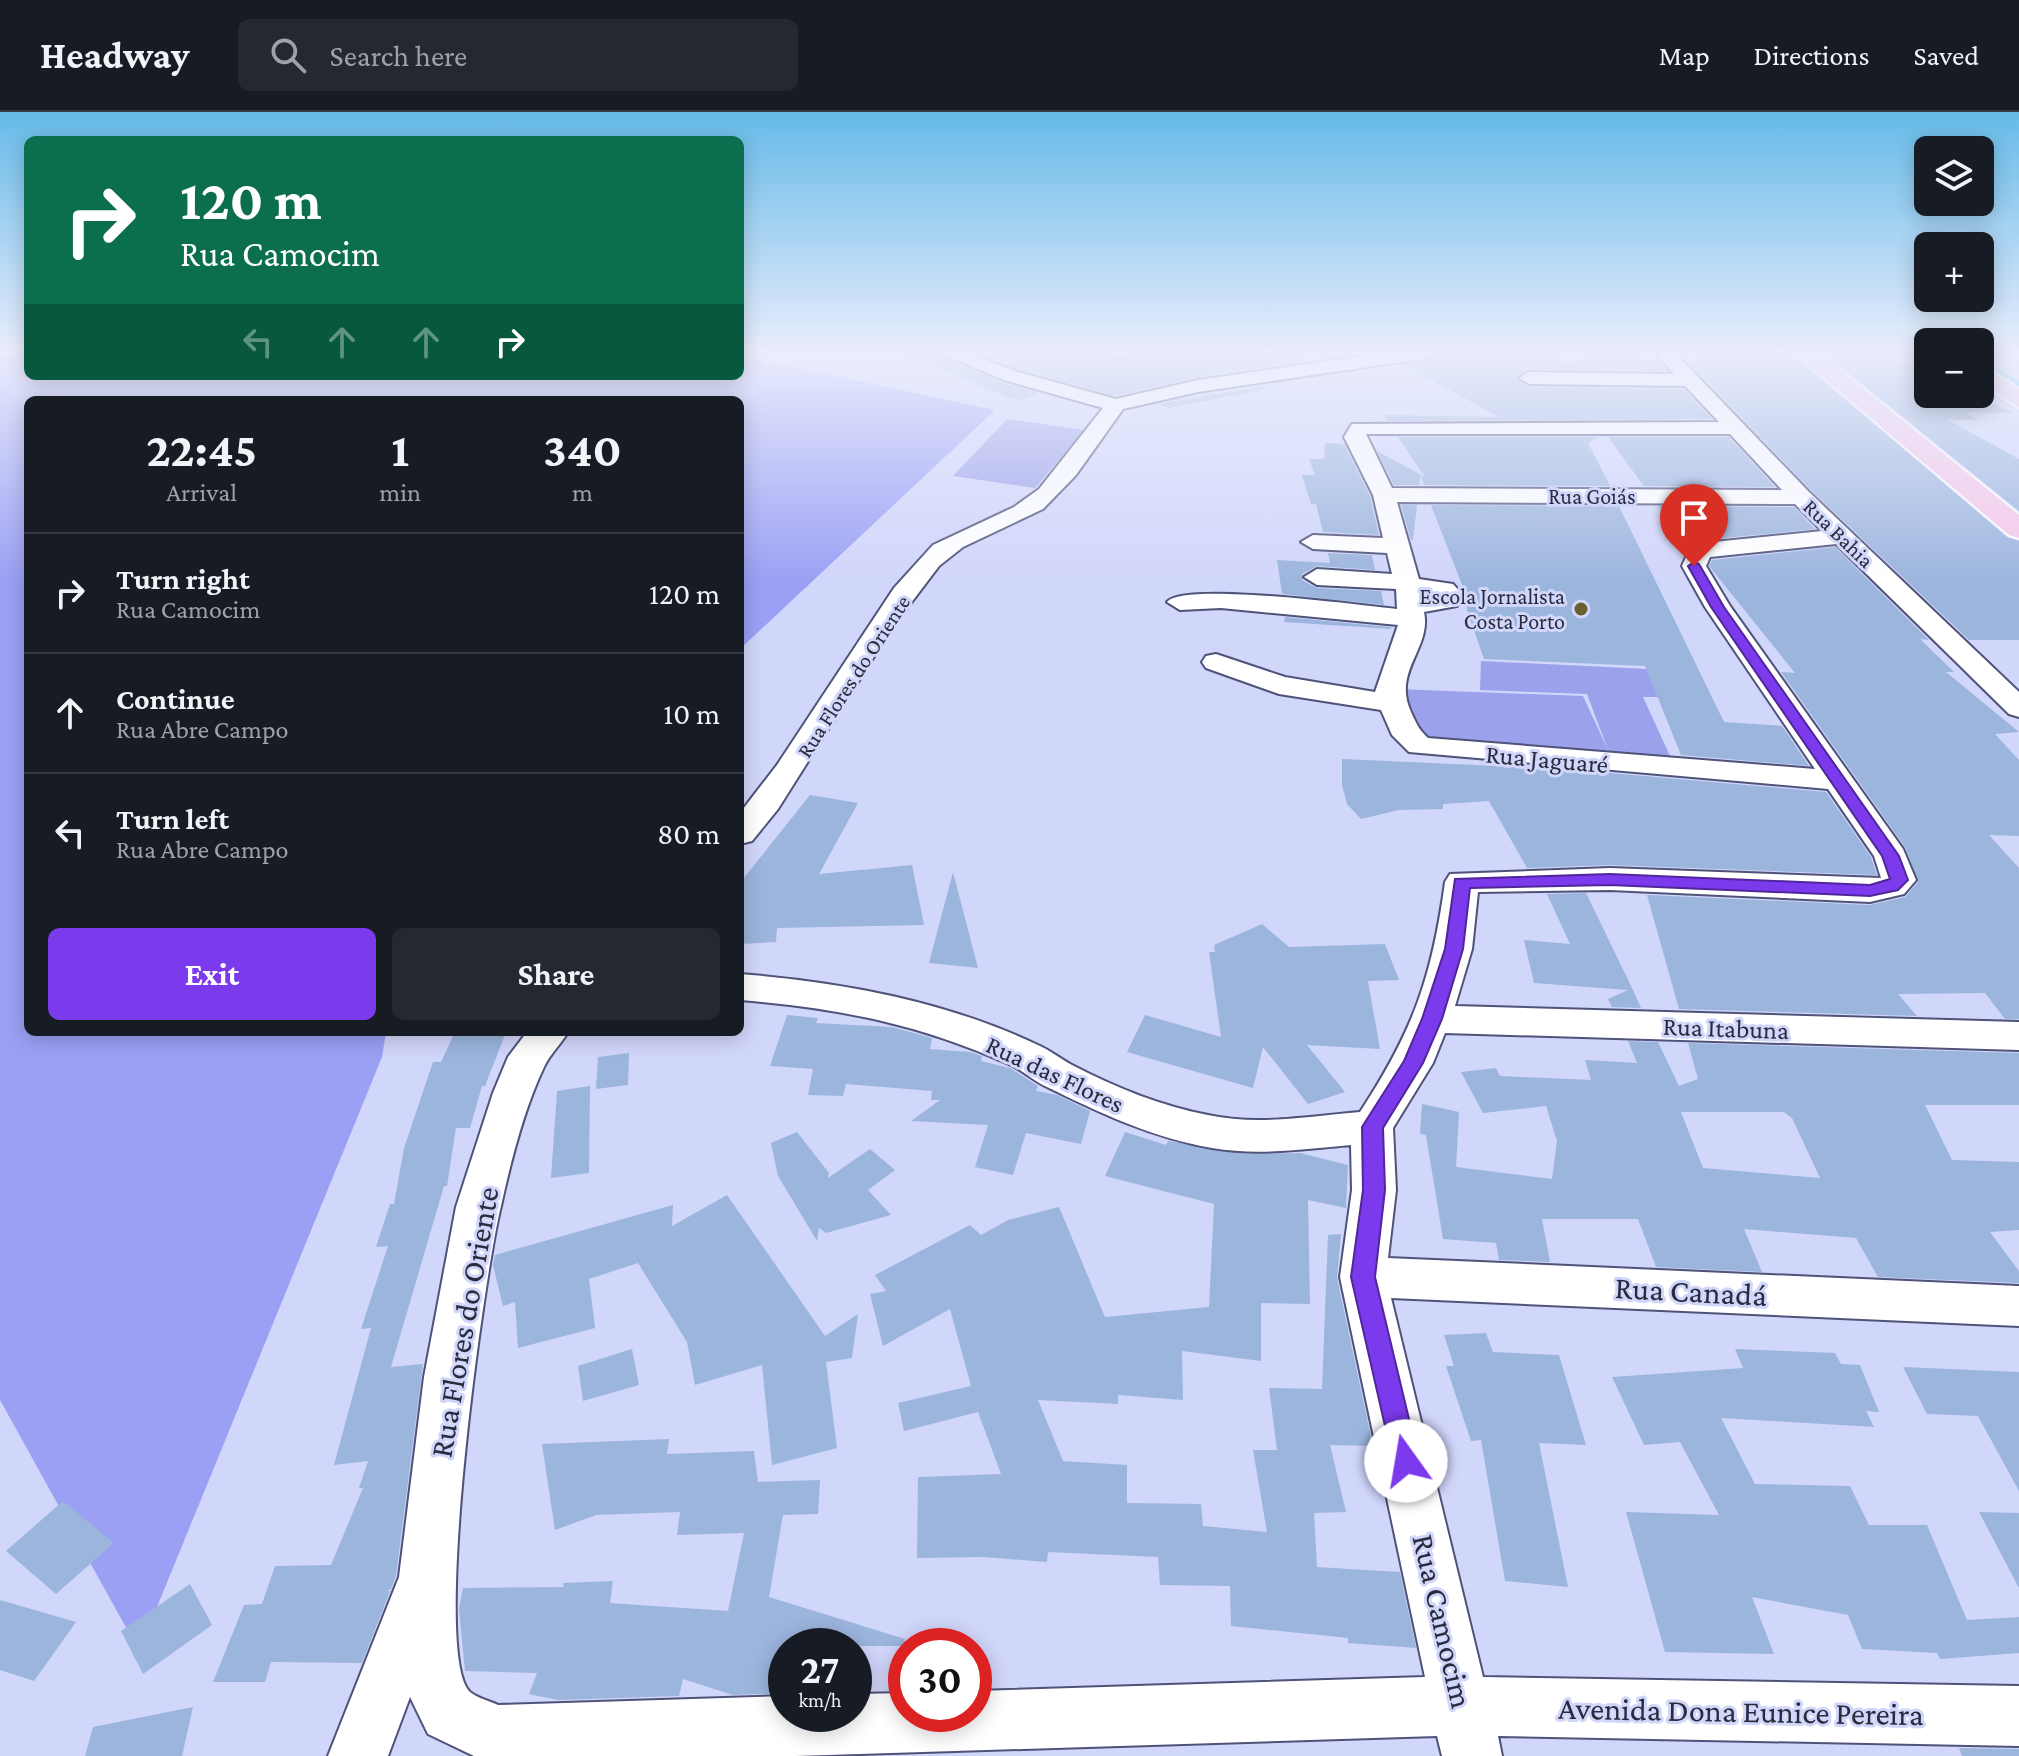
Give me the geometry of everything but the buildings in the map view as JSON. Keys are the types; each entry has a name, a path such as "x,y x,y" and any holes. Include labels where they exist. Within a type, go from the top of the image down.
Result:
{"main road":[{"path":"1897,429 2019,529"}],"street":[{"name":"Rua Flores do Oriente","path":"744,829 777,791 857,661 929,561 950,542 1036,504 1097,429"},
{"path":"1216,662 1279,685 1392,703 1389,688 1393,672 1411,630 1409,597 1384,495 1354,437 1359,429"},
{"name":"Rua Bahia","path":"1734,429 2017,705"},
{"name":"Rua Goiás","path":"1384,495 1801,497"},
{"path":"1372,1127 1413,1063 1432,1019 1454,949 1462,882 1610,879 1870,891 1892,886 1899,880 1896,865 1718,607 1694,566 1699,553 1713,548 1843,536"},
{"path":"1313,542 1396,546"},
{"path":"1317,577 1409,597"},
{"path":"1180,602 1409,597"},
{"name":"Rua Jaguaré","path":"1392,703 1407,735 1420,746 1434,750 1837,780"},
{"name":"Rua das Flores","path":"744,987 819,993 911,1013 1027,1056 1057,1075 1147,1116 1210,1132 1252,1137 1372,1127"},
{"name":"Rua Itabuna","path":"1432,1019 2019,1036"},
{"name":"Rua Flores do Oriente","path":"427,1578 449,1377 478,1207 513,1093 528,1057 550,1036"},
{"name":"Rua Camocim","path":"1372,1127 1374,1190 1363,1277 1468,1731"},
{"name":"Rua Canadá","path":"1363,1277 2019,1306"},
{"path":"358,1756 427,1578"},
{"name":"Avenida Dona Eunice Pereira","path":"427,1578 431,1677 449,1713 496,1735 1468,1731 2019,1716"}],"shaded area":[{"path":"0,429 24,429 24,1036 385,1036 382,1057 139,1651 0,1400"},
{"path":"744,429 975,429 744,645"},
{"path":"998,429 1084,430 1035,488 953,476"},
{"path":"1481,661 1687,671 1702,697 1643,697 1670,756 1414,745 1395,689 1583,696 1608,750 1587,694 1480,690"}],"place":[{"name":"Escola Jornalista Costa Porto","path":"1581,609"}],"route":[{"path":"1406,1461 1363,1277 1374,1190 1372,1127 1413,1063 1432,1019 1454,949 1462,882 1476,879 1610,879 1870,891 1892,886 1899,880 1891,856 1704,587 1694,566"}]}
